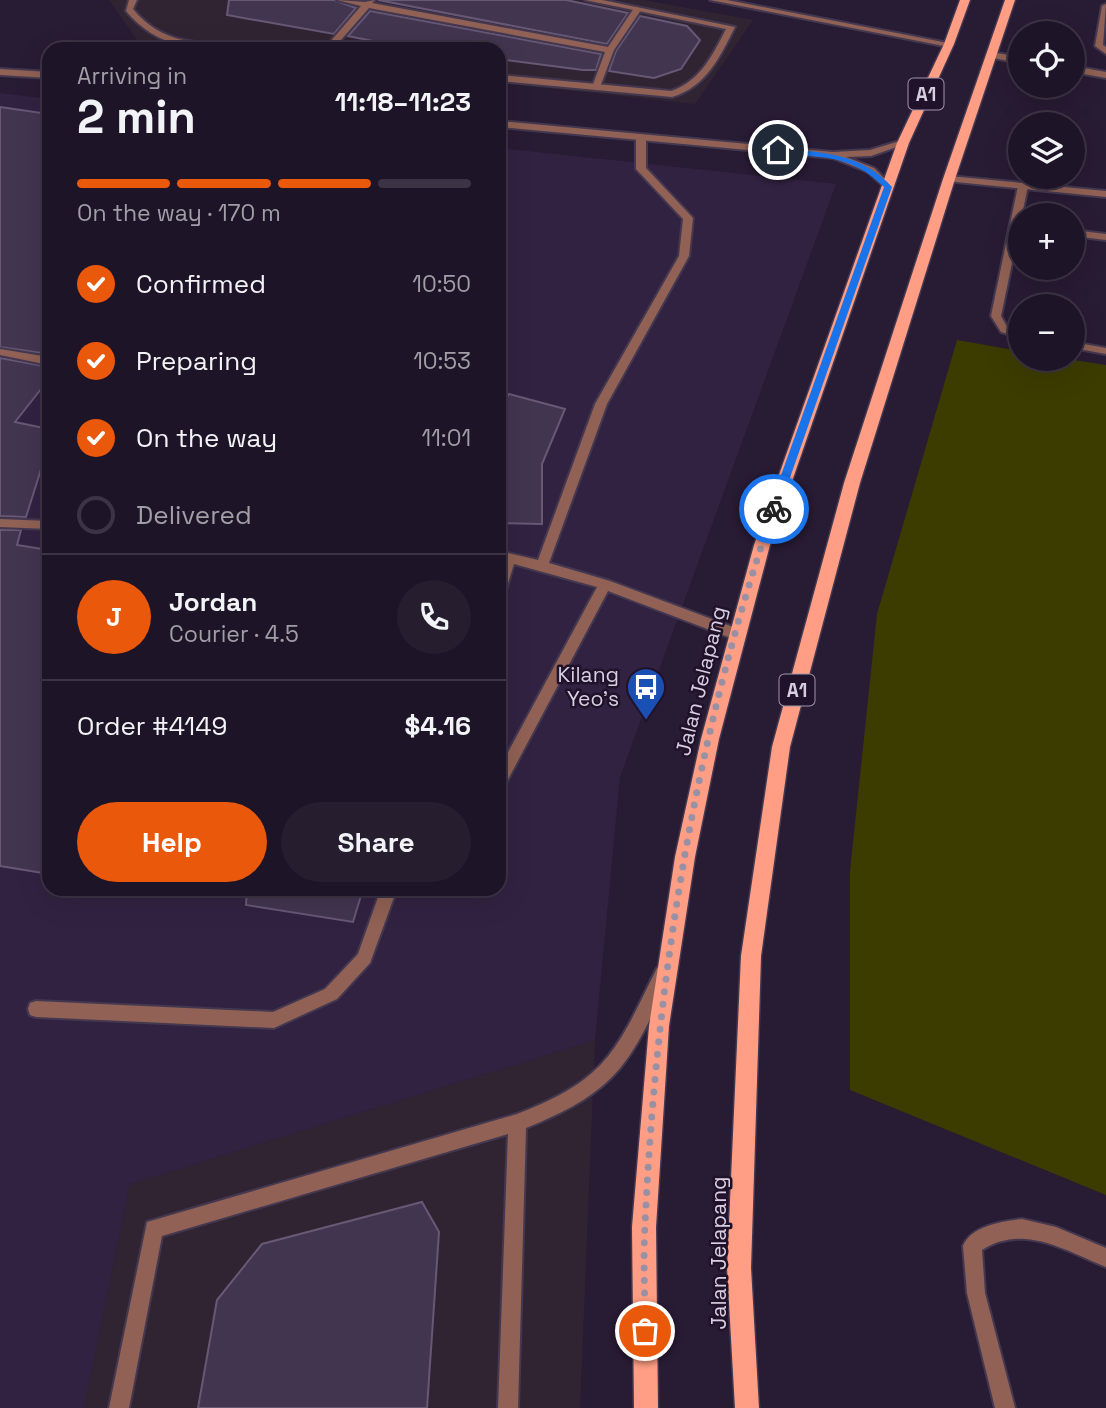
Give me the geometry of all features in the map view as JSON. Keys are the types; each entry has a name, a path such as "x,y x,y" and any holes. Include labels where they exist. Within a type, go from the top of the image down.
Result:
{"main road":[{"name":"Jalan Jelapang","path":"646,1408 644,1227 659,1026 691,831 736,634 762,545 903,143 949,44 965,0"},
{"name":"Jalan Jelapang","path":"747,1408 739,1268 751,956 781,747 852,484 949,179 1010,0"}],"street":[{"path":"341,0 368,2 610,50"},
{"path":"589,0 731,27"},
{"path":"714,0 949,44"},
{"path":"334,42 368,2"},
{"path":"131,4 140,24 168,41 176,42"},
{"path":"506,79 672,94 681,92 708,70 731,27 746,6"},
{"path":"1106,6 1099,46 1106,51"},
{"path":"596,87 610,50 637,10"},
{"path":"991,55 1008,58"},
{"path":"1085,71 1106,75"},
{"path":"0,72 42,75"},
{"path":"506,125 832,155 872,153 903,143"},
{"path":"541,565 558,526 601,404 684,256 688,218 641,169 641,139"},
{"path":"832,155 871,170 888,187"},
{"path":"949,179 1008,185"},
{"path":"1054,189 1106,194"},
{"path":"1085,234 1106,237"},
{"path":"1008,267 996,316 998,325 1008,332"},
{"path":"1085,347 1106,351"},
{"path":"0,352 42,360"},
{"path":"0,523 42,525"},
{"path":"506,557 605,584 736,634"},
{"path":"506,770 605,584"},
{"path":"36,1009 274,1020 331,994 364,958 386,896"},
{"path":"119,1408 154,1229 517,1123 561,1106 599,1079 623,1054 667,966"},
{"path":"508,1408 517,1123"},
{"path":"1005,1408 976,1293 972,1245 985,1235 1011,1228 1053,1233 1106,1258"}],"shaded area":[{"path":"109,0 644,0 753,20 695,104 506,84 506,42 139,42"},
{"path":"0,93 42,98 42,896 506,896 506,149 836,184 620,777 595,1040 130,1184 84,1408 0,1408"},
{"path":"957,340 1008,349 1008,371 1085,371 1085,362 1106,365 1106,1195 850,1090 850,871 877,614"},
{"path":"595,1040 580,1408 84,1408 130,1184"}],"building":[{"path":"229,0 334,0 356,8 334,34 227,15"},
{"path":"378,0 566,0 628,13 607,44"},
{"path":"370,11 601,54 596,70 583,70 506,60 506,42 378,42 348,36"},
{"path":"640,16 687,26 700,40 681,69 654,78 609,71 616,51"},
{"path":"0,107 42,113 42,353 0,347"},
{"path":"0,358 42,366 42,388 15,422 42,428 42,466 26,517 0,516"},
{"path":"509,394 565,409 542,464 542,524 506,523 506,398"},
{"path":"0,530 21,530 17,545 42,549 42,873 0,866"},
{"path":"247,896 361,896 353,922 246,905"},
{"path":"422,1202 439,1232 427,1408 198,1408 217,1300 262,1244"}],"way so far":[{"path":"645,1331 644,1227 659,1026 667,966 685,857 710,739 736,634 774,509"}],"place":[{"name":"Kilang Yeo's","path":"646,721"}],"route":[{"path":"774,509 888,187 871,170 832,155 778,150"}]}
